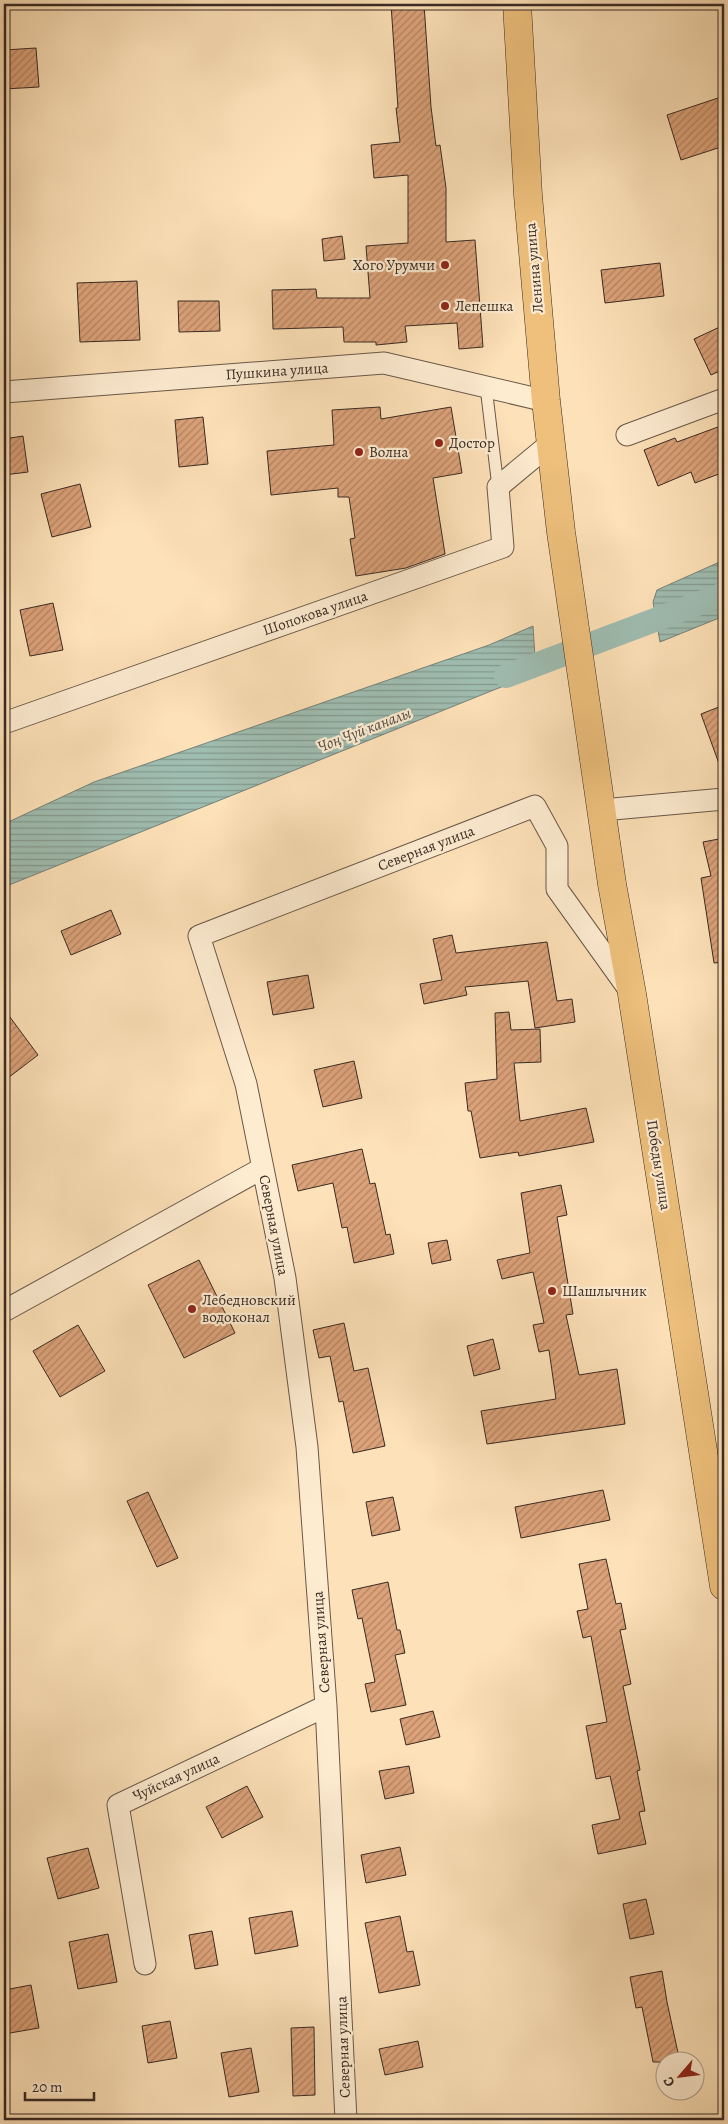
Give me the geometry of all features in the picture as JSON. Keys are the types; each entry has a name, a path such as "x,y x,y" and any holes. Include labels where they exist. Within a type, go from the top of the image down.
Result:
{"main road":[{"name":"Ленина улица","path":"517,4 528,195 546,401 561,532 591,744"},
{"name":"Победы улица","path":"591,744 724,1586"}],"street":[{"name":"Пушкина улица","path":"4,392 384,363 546,401"},
{"path":"627,435 724,399"},
{"path":"498,487 551,442"},
{"name":"Шопокова улица","path":"4,723 503,547 498,487"},
{"path":"602,810 724,799"},
{"name":"Северная улица","path":"346,2120 326,1706 307,1447 285,1278 246,1084 199,936 535,806 557,846 557,889 632,994"},
{"name":"Северная улица","path":"4,1311 263,1168"},
{"name":"Чуйская улица","path":"145,1964 118,1805 326,1706"}],"lane":[{"path":"486,387 498,487"}],"water":[{"path":"724,560 724,616 660,642 653,602 657,590"},
{"path":"533,626 536,673 4,887 4,824 94,782 489,645"}],"building":[{"path":"391,4 424,4 431,107 436,146 440,145 446,188 446,242 475,240 483,347 459,349 457,323 405,326 407,342 376,345 376,342 344,342 343,327 273,329 272,290 316,289 317,298 370,298 366,246 408,243 408,175 374,178 371,145 400,142 396,108 398,108"},
{"path":"36,48 39,87 4,89 4,50"},
{"path":"724,96 724,146 681,160 667,115"},
{"path":"342,236 345,259 324,261 322,239"},
{"path":"660,263 664,296 605,303 601,270"},
{"path":"137,281 140,340 80,342 77,283"},
{"path":"178,301 219,301 220,331 179,332"},
{"path":"724,325 724,369 711,375 694,339"},
{"path":"380,407 381,419 451,407 462,473 433,478 445,554 406,568 356,576 350,539 355,538 349,497 338,497 338,488 271,495 267,451 334,445 332,410"},
{"path":"203,417 208,464 179,467 175,420"},
{"path":"718,427 724,444 724,472 695,483 691,472 658,486 644,450 675,438 677,442"},
{"path":"23,436 28,472 4,475 4,439"},
{"path":"80,484 91,527 52,537 41,494"},
{"path":"53,603 63,650 30,656 20,610"},
{"path":"724,705 724,771 722,772 701,714"},
{"path":"724,838 724,962 714,963 701,878 711,876 703,842"},
{"path":"111,910 121,934 71,955 61,931"},
{"path":"452,935 456,953 547,942 557,1001 572,999 575,1022 535,1028 528,981 465,987 467,995 424,1004 420,984 442,980 433,939"},
{"path":"308,975 314,1008 273,1015 267,982"},
{"path":"4,1009 38,1055 4,1081"},
{"path":"509,1012 511,1030 540,1029 541,1062 514,1063 520,1121 586,1108 594,1142 519,1156 518,1152 480,1158 471,1111 468,1111 465,1083 497,1079 495,1013"},
{"path":"354,1061 362,1098 323,1107 314,1070"},
{"path":"362,1149 370,1184 375,1183 386,1235 390,1234 394,1254 354,1263 347,1227 342,1228 333,1183 298,1191 292,1165"},
{"path":"561,1185 567,1215 557,1217 573,1314 566,1315 579,1375 617,1369 625,1424 487,1444 481,1411 556,1399 549,1350 539,1352 533,1325 544,1323 533,1272 502,1279 497,1260 530,1253 521,1193"},
{"path":"447,1240 451,1260 432,1264 428,1243"},
{"name":"Лебедновский водоконал","path":"199,1260 235,1333 184,1358 148,1285"},
{"path":"344,1323 354,1371 368,1368 385,1446 353,1453 343,1401 339,1402 330,1356 319,1358 313,1330"},
{"path":"78,1325 105,1371 60,1397 33,1351"},
{"path":"493,1339 500,1369 474,1376 467,1346"},
{"path":"603,1490 610,1520 521,1538 515,1507"},
{"path":"148,1492 178,1558 157,1567 127,1501"},
{"path":"393,1497 400,1530 372,1536 366,1502"},
{"path":"606,1559 616,1604 621,1603 626,1629 620,1630 631,1684 623,1686 640,1770 637,1771 645,1811 639,1812 646,1844 598,1854 592,1825 620,1819 610,1776 596,1779 586,1726 607,1722 591,1636 583,1638 577,1611 588,1609 579,1564"},
{"path":"388,1582 397,1630 400,1630 405,1653 395,1655 406,1705 371,1712 365,1684 375,1682 362,1618 358,1619 352,1590"},
{"path":"433,1711 440,1737 406,1745 400,1719"},
{"path":"409,1766 414,1793 385,1799 379,1771"},
{"path":"247,1786 263,1817 222,1838 206,1807"},
{"path":"400,1847 406,1875 366,1883 361,1855"},
{"path":"88,1848 99,1888 58,1899 47,1858"},
{"path":"646,1899 654,1934 630,1939 623,1904"},
{"path":"292,1911 298,1946 255,1954 249,1918"},
{"path":"400,1916 407,1952 413,1951 420,1985 379,1993 365,1923"},
{"path":"212,1931 218,1965 195,1969 189,1935"},
{"path":"108,1934 117,1982 78,1989 69,1942"},
{"path":"662,1971 678,2052 656,2052 656,2062 653,2062 642,2007 636,2008 630,1977"},
{"path":"31,1985 39,2028 4,2034 4,1990"},
{"path":"170,2021 177,2058 148,2063 142,2026"},
{"path":"314,2027 315,2095 293,2096 291,2028"},
{"path":"418,2041 423,2067 385,2075 379,2049"},
{"path":"251,2048 259,2092 229,2097 221,2053"}],"waterway":[{"name":"Чоң Чүй каналы","path":"506,676 724,594"}],"place":[{"name":"Хого Урумчи","path":"445,265"},
{"name":"Лепешка","path":"445,306"},
{"name":"Достор","path":"439,443"},
{"name":"Волна","path":"359,452"},
{"name":"Шашлычник","path":"552,1291"},
{"name":"Лебедновский водоконал","path":"192,1309"}]}
